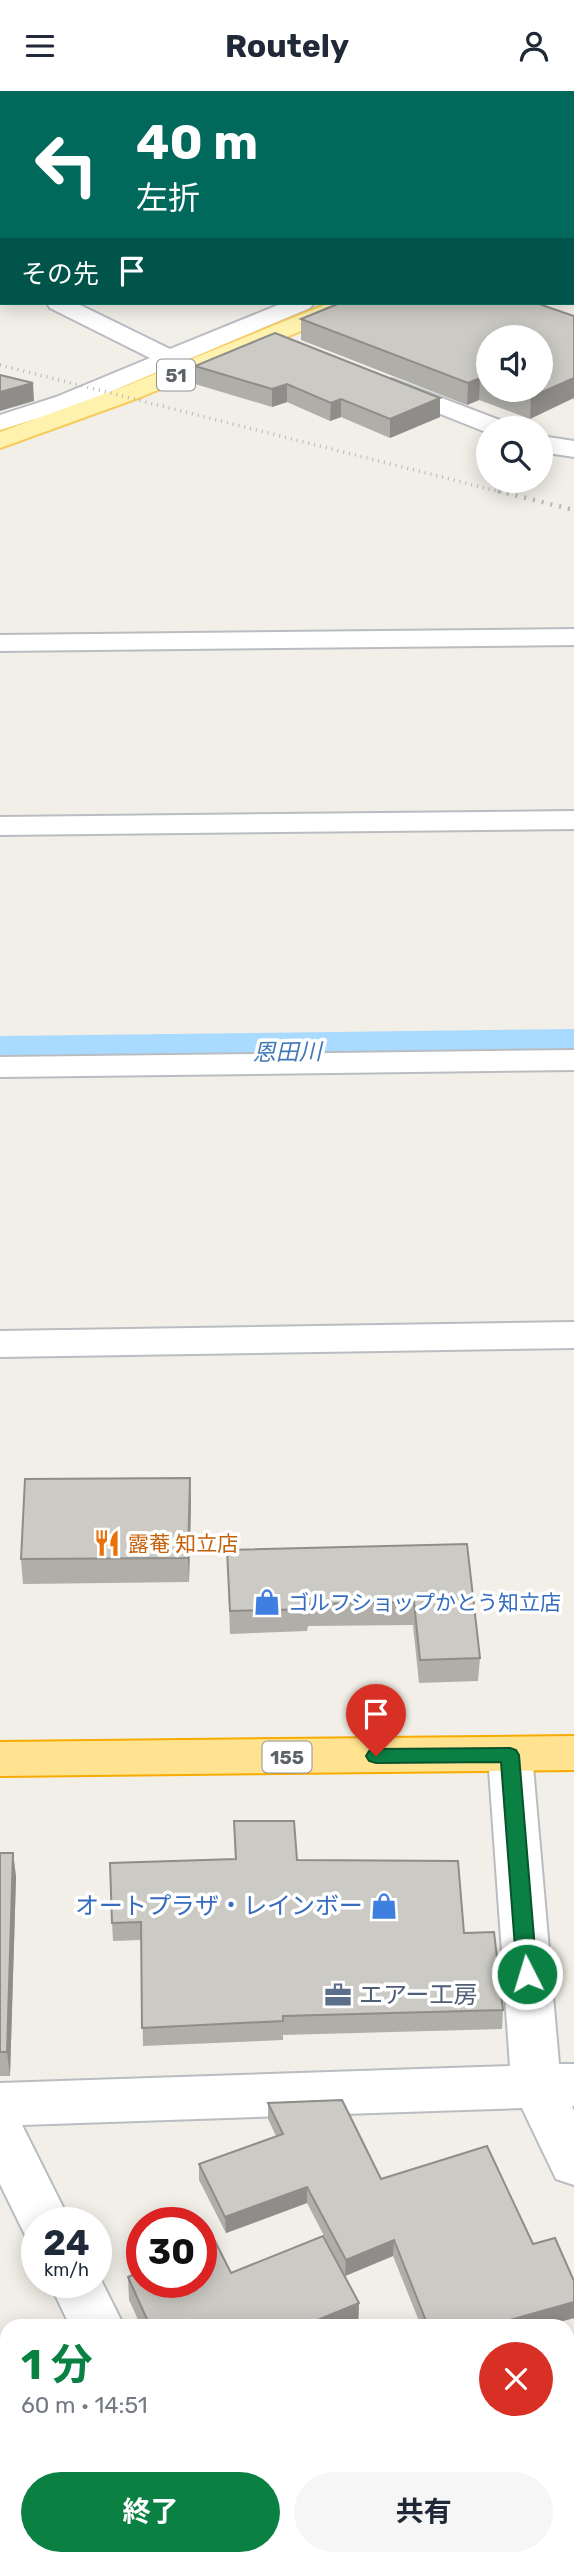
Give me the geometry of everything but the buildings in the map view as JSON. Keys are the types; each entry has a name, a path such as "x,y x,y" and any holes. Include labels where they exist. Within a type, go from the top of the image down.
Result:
{"highway":[{"name":"155","path":"0,1759 574,1753"}],"main road":[{"name":"51","path":"0,440 64,419 344,305"}],"street":[{"path":"62,305 191,369"},
{"path":"0,423 65,402 297,305"},
{"path":"268,337 300,351"},
{"path":"375,380 476,419"},
{"path":"553,446 574,449"},
{"path":"0,643 574,637"},
{"path":"0,826 574,820"},
{"path":"0,1067 574,1060"},
{"path":"0,1343 574,1335"},
{"path":"510,1755 555,2085 574,2163"},
{"path":"0,2104 555,2085"},
{"path":"0,2132 38,2207"},
{"path":"83,2298 94,2319"}],"waterway":[{"name":"恩田川","path":"0,1055 574,1048"}],"railway":[{"path":"0,365 476,486"},
{"path":"506,493 574,510"}],"place":[{"name":"露菴 知立店","path":"107,1543"},
{"name":"ゴルフショップかとう知立店","path":"267,1602"},
{"name":"オートプラザ・レインボー","path":"384,1906"},
{"name":"エアー工房","path":"338,1995"}],"route":[{"path":"376,1756 510,1755 527,1974"}]}
